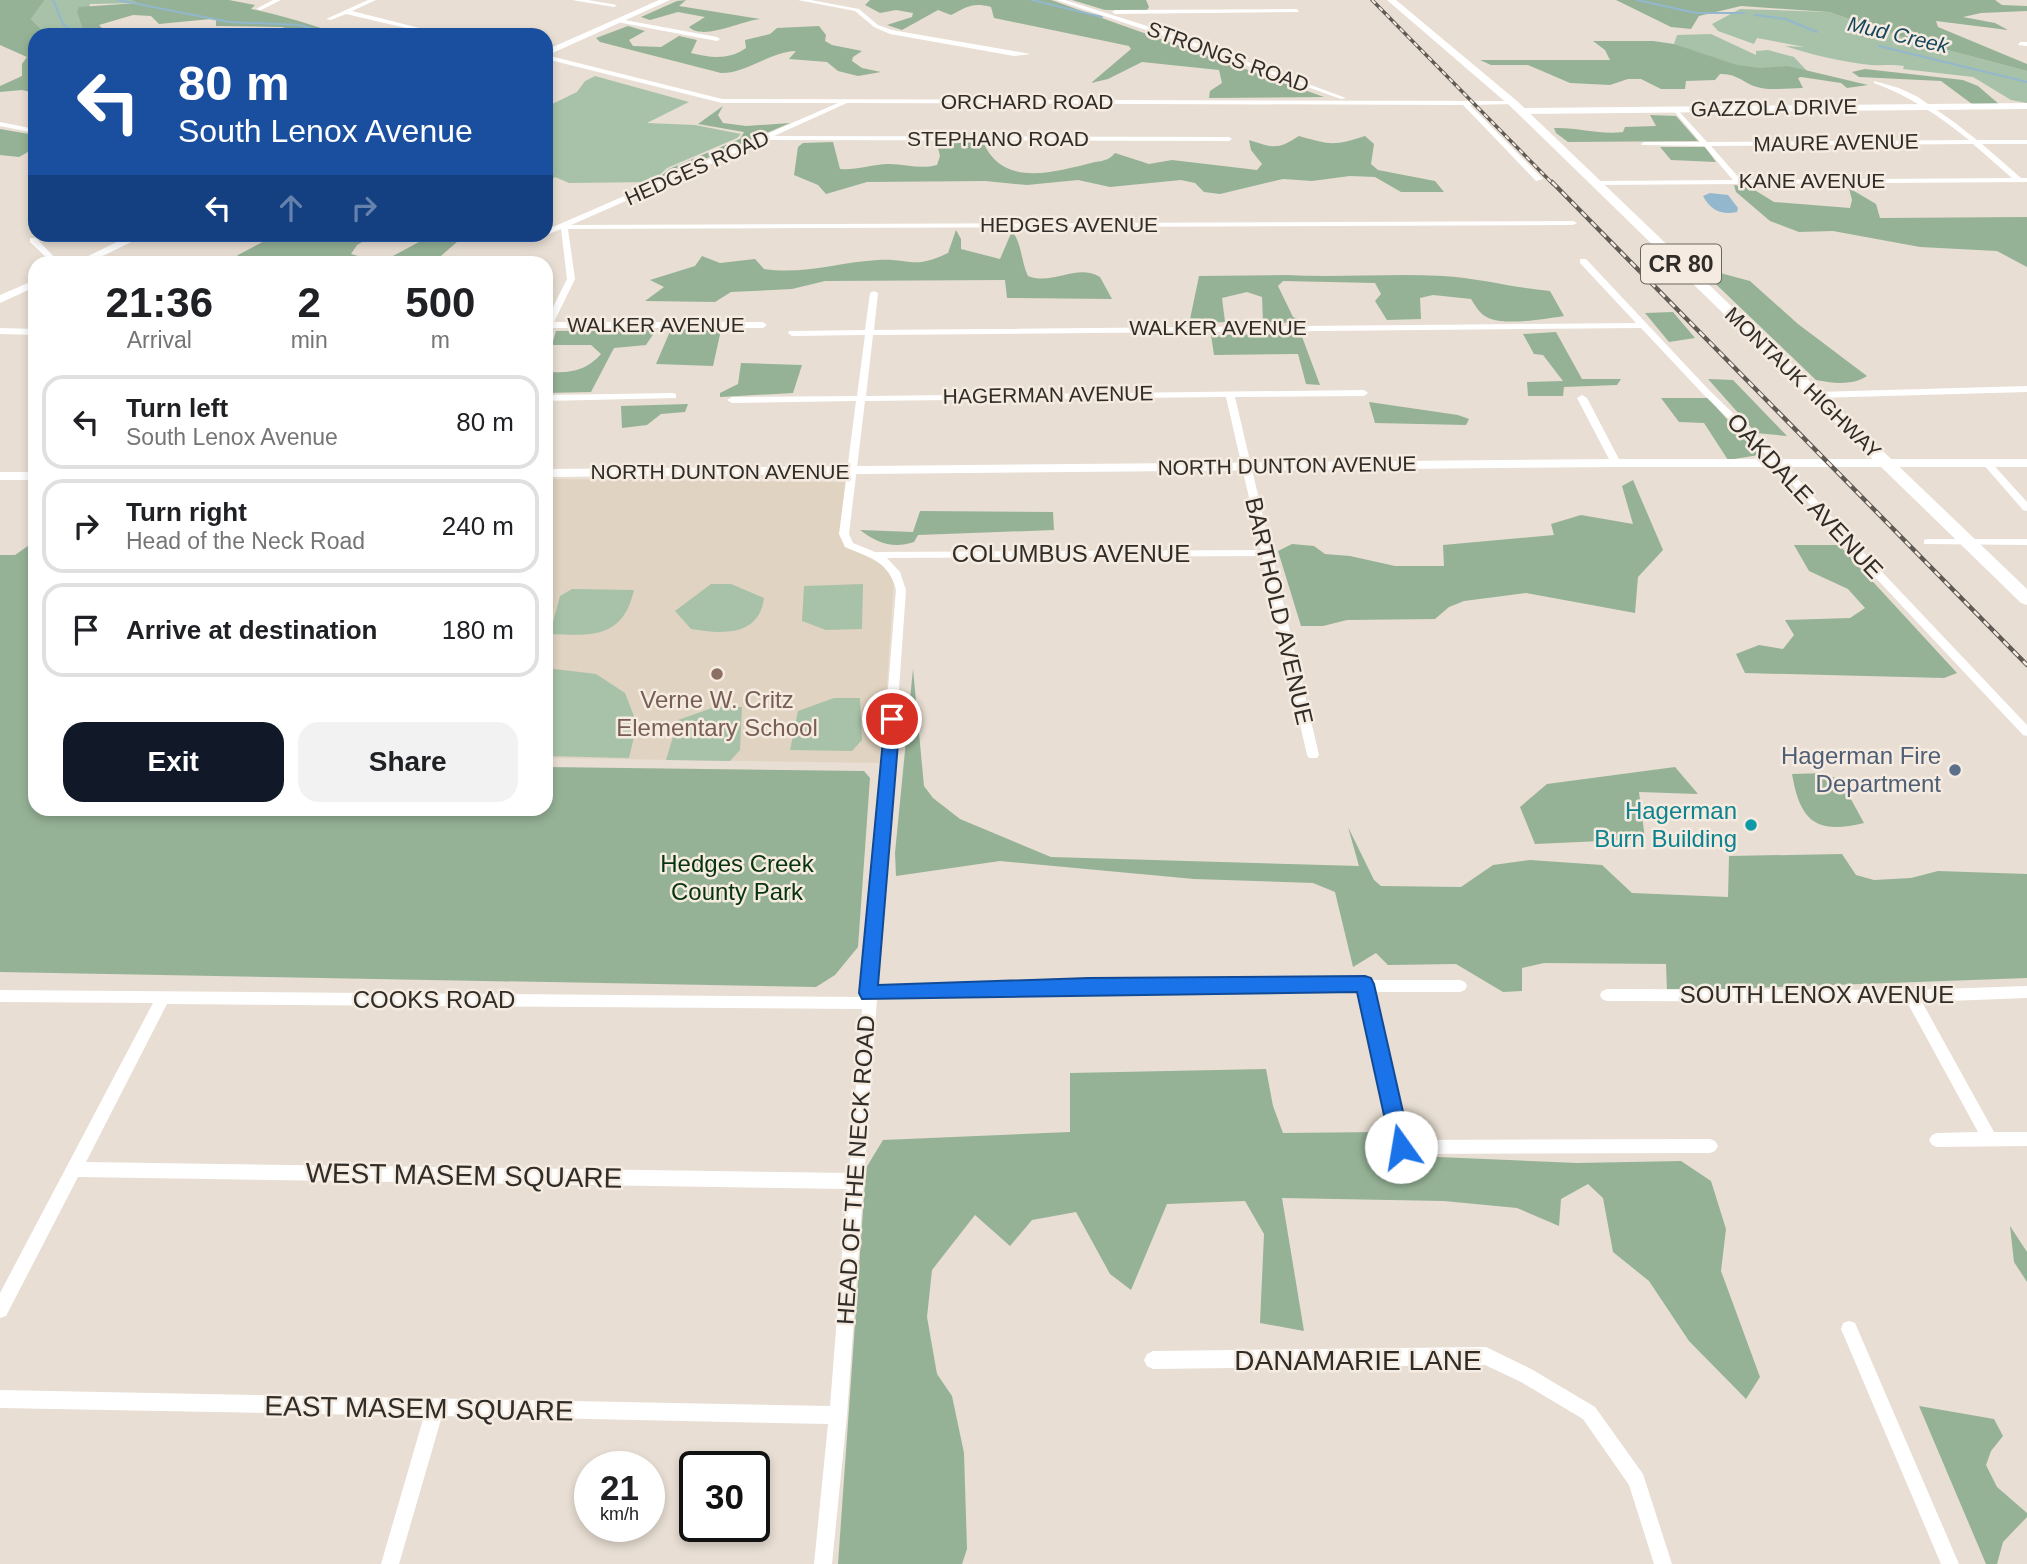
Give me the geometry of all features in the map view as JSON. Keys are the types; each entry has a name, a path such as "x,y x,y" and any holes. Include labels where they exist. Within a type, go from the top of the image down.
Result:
{"main road":[{"path":"553,52 666,0"},
{"name":"MONTAUK HIGHWAY","path":"1391,0 1517,107 2027,599"},
{"path":"95,256 126,242"},
{"path":"0,299 28,287"}],"street":[{"path":"260,9 278,0"},
{"path":"329,19 373,0"},
{"path":"575,0 614,5"},
{"path":"801,0 857,9 876,26 890,32 1014,54 1028,54"},
{"name":"STRONGS ROAD","path":"1059,0 1103,12 1283,79 1357,102"},
{"path":"1103,12 1297,11"},
{"path":"347,12 414,28"},
{"path":"619,21 717,39"},
{"name":"ORCHARD ROAD","path":"553,57 722,101 1357,102 1465,103 1517,107"},
{"path":"1876,82 1902,89 1930,107 2023,180 2027,187"},
{"name":"HEDGES ROAD","path":"553,231 848,101"},
{"path":"1465,103 1539,179"},
{"name":"GAZZOLA DRIVE","path":"1517,107 1675,109 2027,106"},
{"path":"1675,109 1740,182"},
{"path":"0,124 28,130"},
{"name":"STEPHANO ROAD","path":"766,138 1229,139"},
{"name":"MAURE AVENUE","path":"1644,144 2027,142"},
{"name":"KANE AVENUE","path":"1596,183 2023,180"},
{"name":"HEDGES AVENUE","path":"564,227 1573,223"},
{"path":"553,314 570,279 564,227"},
{"path":"35,242 49,256"},
{"name":"OAKDALE AVENUE","path":"1583,261 1780,464 1861,556 2027,732"},
{"name":"HEAD OF THE NECK ROAD","path":"823,1564 838,1415 901,590 899,577 892,565 877,555 849,545 844,534 874,293"},
{"name":"WALKER AVENUE","path":"553,327 763,325"},
{"name":"WALKER AVENUE","path":"792,333 871,330 1645,325"},
{"path":"0,331 28,332"},
{"path":"1816,395 2027,389"},
{"name":"BARTHOLD AVENUE","path":"1230,393 1313,755"},
{"name":"HAGERMAN AVENUE","path":"732,400 1364,393"},
{"path":"553,398 673,396"},
{"path":"1582,398 1616,463"},
{"path":"1986,462 2027,508"},
{"name":"NORTH DUNTON AVENUE","path":"553,473 1616,463 2027,463"},
{"path":"0,477 28,476"},
{"path":"1928,542 2027,541"},
{"name":"COLUMBUS AVENUE","path":"877,555 1266,553"},
{"path":"1365,984 1401,1147 1710,1146"},
{"path":"868,998 1089,986 1461,986"},
{"name":"SOUTH LENOX AVENUE","path":"1607,995 1911,996 2027,992"},
{"name":"COOKS ROAD","path":"0,996 868,998"},
{"path":"1911,996 1990,1139"},
{"path":"0,1310 163,998"},
{"path":"1937,1140 2027,1139"},
{"name":"WEST MASEM SQUARE","path":"73,1169 854,1181"},
{"path":"1849,1329 1950,1564"},
{"name":"DANAMARIE LANE","path":"1153,1360 1486,1356 1527,1376 1589,1413 1637,1480 1663,1564"},
{"name":"EAST MASEM SQUARE","path":"0,1399 838,1415"},
{"path":"390,1564 435,1409"}],"shaded area":[{"name":"Verne W. Critz Elementary School","path":"553,479 847,482 841,531 850,549 878,561 894,579 882,763 553,758"}],"green space":[{"path":"0,0 45,0 31,19 40,28 28,28 28,91 0,92 0,86 22,76 22,64 27,57 0,45"},
{"path":"45,0 131,0 141,3 90,4 83,28 40,28 31,19"},
{"path":"131,0 229,0 255,5 251,9 320,28 216,26 216,20 211,19 159,24 151,16 133,15 99,25 102,28 83,28 77,12 79,7 138,3"},
{"path":"686,0 679,6 760,19 703,32 689,27 705,17 678,12 650,20 641,17 677,1"},
{"path":"870,0 1051,0 1324,97 1209,98 1210,91 1222,83 1219,70 1142,62 1108,79 1091,83 1131,49 1129,46 994,18 991,7 979,5 951,15 938,10 902,30 887,25 912,17 913,13 896,10 880,13 865,5"},
{"path":"1072,0 1146,0 1149,7 1147,10 1105,10"},
{"path":"1616,0 1995,0 2002,5 2027,6 2027,11 1981,13 1963,17 1995,23 2008,30 1936,21 1938,27 2027,64 2027,71 1917,42 1829,12 1741,6 1699,16 1691,29 1671,27"},
{"path":"1740,9 1829,12 1917,42 2027,71 2027,103 2011,100 1973,77 1903,69 1904,66 1900,65 1850,62 1785,46 1805,47 1757,38 1754,44 1718,31 1712,24"},
{"path":"628,26 645,31 629,40 633,46 661,47 679,36 697,40 691,53 720,57 740,52 746,48 745,40 770,34 777,28 819,26 826,35 825,41 862,51 853,57 852,61 862,68 881,72 858,76 838,71 827,62 789,59 796,51 777,55 740,70 721,73 600,42 596,38"},
{"path":"1711,34 1756,55 1756,51 1768,50 1794,57 1808,72 1789,68 1737,66 1674,44 1677,35"},
{"path":"1593,41 1653,41 1674,44 1737,65 1760,68 1788,66 1868,85 1847,88 1841,83 1801,77 1798,78 1803,88 1768,89 1731,75 1720,74 1715,80 1686,81 1685,89 1661,89 1641,79 1628,79 1610,85 1570,83 1528,65 1491,65 1480,60 1610,60 1605,50"},
{"path":"1865,69 1963,80 1978,86 2000,105 1972,104 1941,81 1859,77 1852,72"},
{"path":"595,76 689,102 647,123 695,125 741,134 667,168 652,182 569,183 553,178 553,104 577,92 585,81"},
{"path":"723,106 718,115 723,123 746,126 790,123 658,179 669,169 740,139 744,132 698,124"},
{"path":"1650,115 1676,116 1698,141 1568,142 1556,133 1554,128 1623,132 1625,127 1656,126"},
{"path":"0,129 28,134 28,152 19,157 0,155"},
{"path":"1299,136 1332,143 1365,136 1374,144 1371,164 1378,170 1435,181 1444,192 1401,192 1375,177 1350,176 1312,181 1283,179 1220,194 1204,192 1195,183 1181,180 1110,187 1078,180 1027,185 985,181 867,182 826,194 818,185 794,175 798,147 803,143 833,142 840,169 886,164 918,167 937,165 940,156 937,144 983,142 1003,166 1031,173 1061,170 1104,160 1115,153 1149,164 1172,160 1257,170 1262,164 1251,150 1249,140 1275,146"},
{"path":"1660,147 1705,147 1716,162 1671,160"},
{"path":"1734,185 1753,189 1774,202 1850,208 1852,200 1849,188 1876,204 1880,218 2027,217 2027,267 1997,251 1920,247 1833,231 1799,232 1770,221 1736,192"},
{"path":"956,230 961,239 961,249 1000,259 1012,231 1018,241 1028,276 1046,278 1091,273 1100,277 1112,299 1007,298 1005,280 825,281 792,289 731,292 715,302 645,301 664,287 650,280 695,266 702,256 720,263 755,259 764,269 779,270 878,260 919,262 948,253"},
{"path":"263,242 362,242 351,254 358,256 238,255"},
{"path":"419,242 457,242 441,256 393,256"},
{"path":"1698,267 1750,281 1798,324 1867,376 1848,382 1816,380"},
{"path":"1423,275 1470,279 1550,291 1564,316 1527,321 1499,321 1484,316 1471,299 1433,295 1420,298 1421,319 1387,320 1375,301 1381,294 1375,283 1283,281 1278,286 1293,317 1309,323 1263,322 1262,297 1247,292 1222,298 1225,322 1189,324 1199,276"},
{"path":"1673,312 1695,338 1669,342 1645,313"},
{"path":"671,329 721,330 713,366 656,364"},
{"path":"656,330 646,345 614,348 591,392 553,393 553,372 583,368 601,354 591,345 553,345 556,331"},
{"path":"1556,332 1582,379 1621,379 1617,385 1564,387 1563,396 1528,396 1527,382 1563,381 1543,355 1534,354 1523,334"},
{"path":"1301,334 1320,385 1306,384 1298,354 1214,355 1211,335"},
{"path":"741,363 802,365 793,393 720,397 720,393 738,384"},
{"path":"1708,379 1733,380 1787,436 1756,433"},
{"path":"1661,398 1708,398 1759,455 1728,460 1704,423 1679,422"},
{"path":"1369,402 1469,419 1466,425 1375,423"},
{"path":"688,404 685,412 661,414 647,425 622,428 621,406"},
{"path":"1633,480 1663,550 1638,577 1635,613 1526,593 1464,601 1449,607 1435,619 1347,620 1323,626 1301,626 1278,551 1292,544 1314,546 1325,554 1350,556 1395,566 1444,566 1443,545 1554,535 1551,524 1581,515 1633,524 1622,486"},
{"path":"920,511 1053,512 1054,530 918,535 914,542 892,545 860,530 913,532"},
{"path":"1794,545 1839,545 1957,673 1944,678 1745,673 1736,654 1759,645 1783,649 1794,635 1785,620 1850,618 1865,608 1848,589 1809,571"},
{"name":"Hedges Creek County Park","path":"28,546 28,816 553,816 553,767 864,771 870,778 858,947 835,975 816,987 0,972 0,555 15,555"},
{"path":"711,584 731,584 764,598 761,611 755,620 747,626 726,632 691,629 675,611"},
{"path":"863,584 862,629 826,630 802,621 804,586"},
{"path":"572,589 634,590 629,606 614,626 593,634 553,634 560,596"},
{"path":"553,669 596,674 625,693 637,724 629,758 553,756"},
{"path":"913,669 924,786 933,798 960,819 1051,857 1359,866 1348,827 1374,880 1381,886 1461,887 1493,865 1530,860 1602,865 1632,893 1728,897 1729,856 1842,854 1856,875 1874,880 1911,878 1938,871 2027,874 2027,978 1667,991 1666,964 1544,963 1522,968 1522,991 1503,992 1456,964 1388,965 1376,953 1353,967 1335,892 1313,883 1194,879 1000,861 896,876 895,853"},
{"path":"834,698 860,698 862,740 852,751 790,750 798,711"},
{"path":"715,707 742,707 740,750 730,761 666,760 678,720"},
{"path":"1675,767 1698,794 1639,792 1645,839 1535,844 1520,807 1547,784"},
{"path":"1825,773 1841,781 1864,823 1834,827 1822,825 1813,821 1806,813 1795,790 1792,774"},
{"path":"1266,1069 1273,1106 1283,1133 1380,1132 1391,1155 1577,1163 1681,1161 1711,1181 1726,1229 1721,1271 1760,1377 1746,1399 1689,1341 1649,1281 1613,1252 1603,1198 1588,1184 1561,1199 1559,1226 1517,1208 1444,1201 1282,1198 1304,1331 1260,1323 1264,1234 1245,1201 1167,1204 1131,1290 1110,1274 1076,1212 1032,1220 1010,1246 975,1215 932,1270 927,1317 937,1374 952,1396 964,1453 967,1549 962,1564 838,1564 866,1168 883,1140 1070,1132 1070,1073"},
{"path":"2010,1226 2027,1252 2027,1282 2014,1262"},
{"path":"1919,1406 1994,1419 2003,1436 1991,1451 1986,1465 1997,1487 2027,1513 2027,1517 2003,1542 1997,1564 1986,1564"}],"water":[{"path":"1710,193 1728,195 1738,208 1737,212 1726,213 1713,208 1703,196"}],"waterway":[{"path":"53,0 63,24 68,28"},
{"path":"118,0 229,22 300,25 310,28"},
{"path":"1032,0 1102,17"},
{"name":"Mud Creek","path":"1637,0 1696,13 1744,13"},
{"name":"Mud Creek","path":"1755,15 1785,19 1817,32"},
{"name":"Mud Creek","path":"1879,46 2027,82"}],"railway":[{"path":"1372,0 1553,184"},
{"path":"1552,182 2027,665"}],"place":[{"name":"Verne W. Critz Elementary School","path":"717,674"},
{"name":"Hagerman Fire Department","path":"1955,770"},
{"name":"Hagerman Burn Building","path":"1751,825"}],"route":[{"path":"892,719 868,993 1089,986 1365,984 1401,1147"}]}
